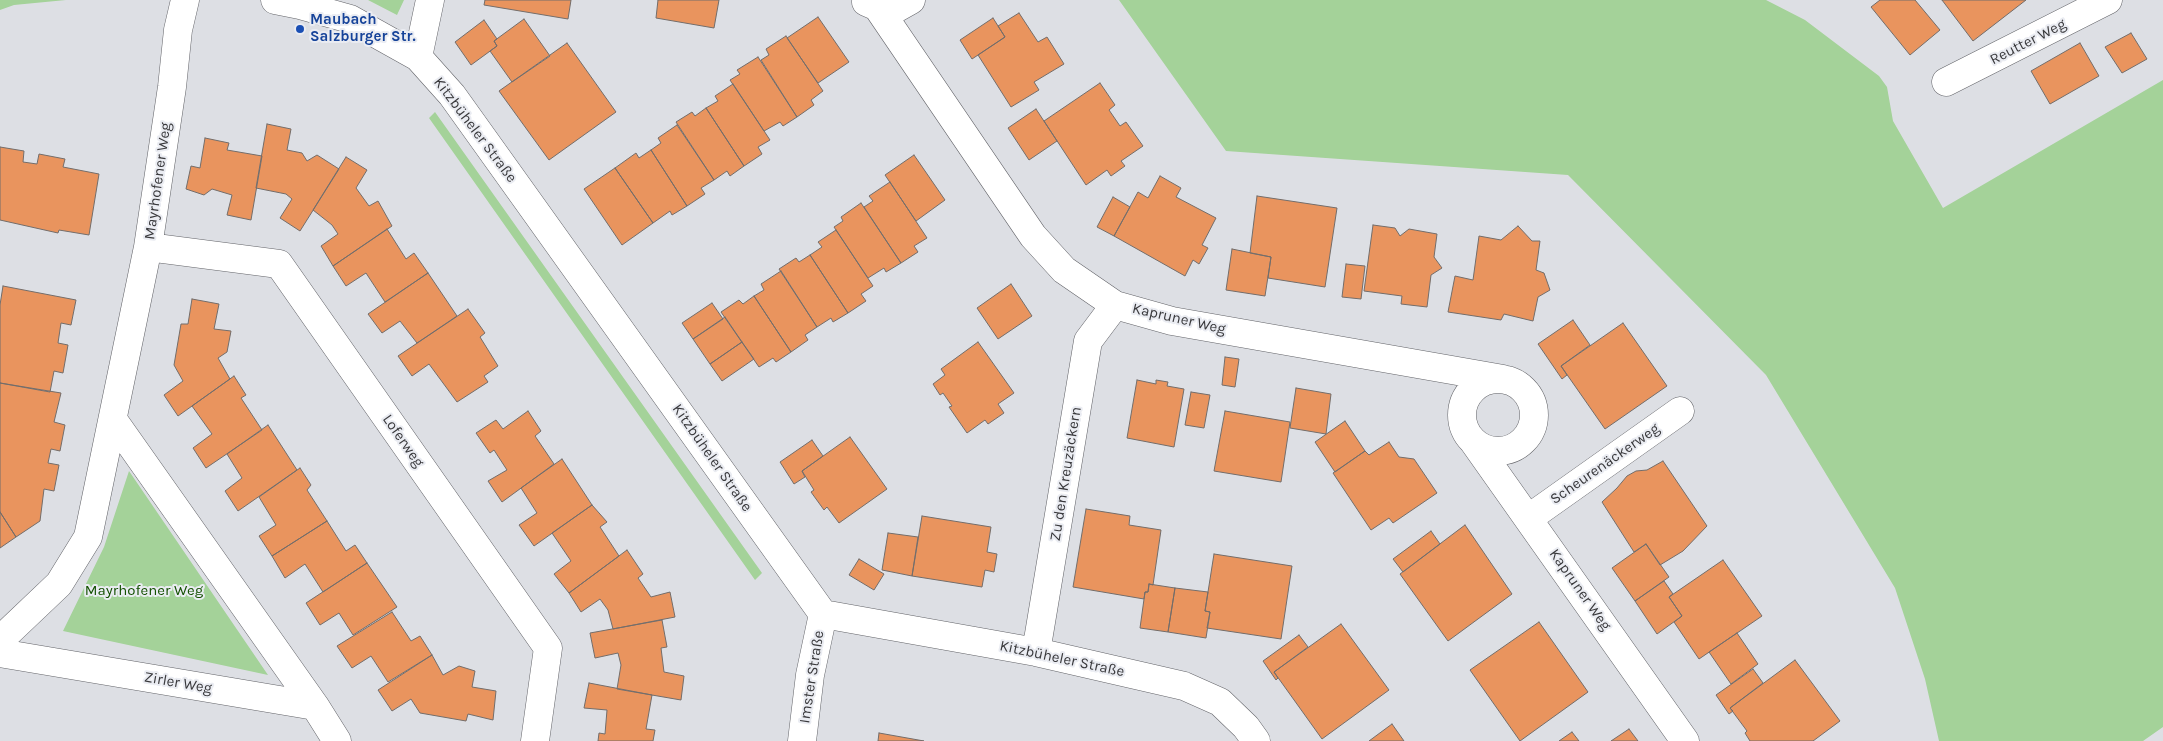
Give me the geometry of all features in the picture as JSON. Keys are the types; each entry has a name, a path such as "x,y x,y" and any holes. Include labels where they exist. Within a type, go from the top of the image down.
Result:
{"street":[{"name":"Mayrhofener Weg","path":"0,640 59,584 88,537 114,421 148,247 172,87 178,30 185,0"},
{"name":"Kitzbüheler Straße","path":"275,0 350,19 418,57 452,95 822,614 1036,652 1184,686 1220,702 1246,727 1256,741"},
{"path":"418,57 430,0"},
{"path":"870,4 895,9 911,0"},
{"name":"Reutter Weg","path":"1946,82 2108,0"},
{"name":"Kapruner Weg","path":"870,4 1033,236 1064,270 1115,305 1172,321 1503,379"},
{"name":"Loferweg","path":"148,247 279,264 548,648 535,741"},
{"name":"Zu den Kreuzäckern","path":"1036,652 1088,340 1115,305"},
{"path":"1492,379 1503,379 1515,382 1525,390 1531,401 1534,413 1532,426 1527,436 1518,445 1506,450 1493,450 1473,441 1466,432 1462,421 1462,410 1472,390 1481,383 1492,379"},
{"name":"Scheurenäckerweg","path":"1529,518 1680,411"},
{"path":"114,421 315,706 337,741"},
{"name":"Kapruner Weg","path":"1473,441 1685,741"},
{"name":"Imster Straße","path":"802,741 810,675 822,614"},
{"name":"Zirler Weg","path":"0,653 315,706"}],"green space":[{"path":"0,0 66,0 14,5 0,10"},
{"path":"368,0 404,0 397,15"},
{"path":"1119,0 1766,0 1805,20 1879,76 1887,87 1893,121 1943,208 2163,80 2163,727 2143,741 1939,741 1925,679 1895,588 1766,375 1568,175 1226,151"},
{"path":"435,112 762,573 755,580 429,118"},
{"name":"Mayrhofener Weg","path":"129,471 268,675 63,631 104,547"}],"building":[{"path":"485,0 571,0 568,19 484,5"},
{"path":"658,0 719,0 714,28 656,18"},
{"path":"1880,0 1915,0 1940,30 1910,55 1871,7"},
{"path":"1942,0 2026,0 1973,41"},
{"path":"1019,13 1038,42 1047,37 1064,64 1034,82 1039,90 1011,107 978,55 1005,37 998,26"},
{"path":"818,17 849,62 818,83 787,38"},
{"path":"993,18 1005,37 972,59 960,40"},
{"path":"524,19 550,56 512,82 490,51 497,46 494,41"},
{"path":"484,20 497,39 494,41 497,46 471,65 455,42"},
{"path":"2131,33 2147,59 2122,73 2105,47"},
{"path":"786,36 823,91 811,100 814,105 797,117 761,60 769,55 766,49"},
{"path":"567,43 616,112 549,160 499,91"},
{"path":"2080,43 2099,76 2050,104 2031,71"},
{"path":"758,57 797,117 783,126 780,122 764,131 730,80 740,74 737,70"},
{"path":"1100,83 1115,105 1109,110 1120,126 1126,122 1143,146 1121,161 1125,166 1111,176 1107,170 1086,185 1044,121"},
{"path":"733,84 770,140 758,147 762,154 744,166 706,108 718,101 715,96"},
{"path":"706,108 744,166 730,176 727,171 714,180 676,122 692,112 695,116"},
{"path":"1036,109 1057,141 1029,160 1008,128"},
{"path":"267,124 291,129 287,150 302,153 307,161 317,155 339,169 300,231 280,218 292,199 286,194 256,188"},
{"path":"677,125 714,180 701,188 705,194 687,206 651,150 661,143 658,138"},
{"path":"205,138 229,143 227,150 262,156 251,220 227,215 232,195 212,189 204,195 186,189 191,166 200,168"},
{"path":"0,147 24,151 23,162 37,164 39,154 65,159 63,167 99,174 89,235 59,230 58,233 0,220"},
{"path":"651,150 687,206 672,215 670,211 653,223 615,168 636,153 639,158"},
{"path":"914,155 945,200 916,221 885,175"},
{"path":"346,157 367,170 356,188 369,206 378,201 392,226 333,266 321,246 338,234 332,225 313,210"},
{"path":"615,168 653,223 622,245 584,189"},
{"path":"1160,176 1181,188 1176,197 1216,218 1202,245 1208,248 1199,264 1193,260 1185,276 1114,236 1138,192 1148,198"},
{"path":"890,182 927,238 914,246 918,252 901,263 864,207 873,201 869,196"},
{"path":"1257,196 1337,208 1325,287 1268,278 1271,257 1250,253"},
{"path":"1113,197 1130,207 1114,236 1097,227"},
{"path":"861,203 901,263 886,272 884,268 868,278 834,227 843,221 841,217"},
{"path":"1373,225 1395,228 1400,236 1409,229 1437,234 1434,257 1442,268 1431,275 1427,307 1401,304 1402,296 1364,291"},
{"path":"1518,226 1532,241 1540,241 1536,270 1544,273 1550,290 1538,297 1533,321 1504,314 1501,320 1448,312 1455,276 1473,280 1479,236 1501,240"},
{"path":"387,229 406,259 414,253 428,273 385,302 366,273 346,286 333,266"},
{"path":"836,230 873,286 861,294 866,301 848,313 810,255 822,247 818,242"},
{"path":"1232,249 1271,257 1265,296 1226,290"},
{"path":"810,255 848,313 833,322 831,318 817,327 779,269 796,258 799,262"},
{"path":"1346,264 1365,266 1361,299 1342,297"},
{"path":"781,271 817,327 805,335 808,340 791,352 754,296 764,290 761,284"},
{"path":"428,273 457,316 417,343 400,321 382,333 368,314"},
{"path":"1011,284 1032,316 998,339 977,308"},
{"path":"3,286 76,300 71,325 61,323 58,343 68,345 63,373 54,371 50,392 0,383 0,305"},
{"path":"754,296 791,352 776,362 773,358 759,367 721,312 739,300 743,304"},
{"path":"192,299 219,304 214,329 231,331 227,352 218,358 230,379 178,416 164,395 183,381 174,365 181,324 188,324"},
{"path":"712,303 723,319 693,339 682,323"},
{"path":"468,309 485,333 480,337 498,366 484,376 488,382 457,402 429,364 412,376 398,356"},
{"path":"725,317 742,342 710,364 693,339"},
{"path":"1573,320 1590,345 1561,366 1567,375 1562,379 1538,344"},
{"path":"1623,323 1667,386 1605,429 1561,366"},
{"path":"742,342 754,359 722,381 710,364"},
{"path":"978,342 1014,393 998,404 1004,413 988,424 985,420 967,433 949,407 952,406 943,393 940,395 933,384 945,375 941,369"},
{"path":"1225,357 1239,359 1235,387 1222,385"},
{"path":"234,376 246,395 241,398 262,430 206,468 193,448 212,434 192,406"},
{"path":"1137,380 1156,384 1156,380 1168,382 1167,386 1184,389 1174,447 1127,438"},
{"path":"0,383 61,393 54,422 65,425 60,451 51,449 48,463 59,465 54,491 44,489 40,521 16,537 0,512"},
{"path":"1296,388 1331,394 1326,434 1290,428"},
{"path":"1191,392 1210,395 1204,428 1185,425"},
{"path":"528,411 541,431 535,436 554,464 502,502 488,481 507,470 494,450 490,453 476,433 496,420 503,429"},
{"path":"1225,411 1290,422 1281,482 1214,471"},
{"path":"1345,421 1365,451 1335,472 1315,442"},
{"path":"268,425 297,470 238,511 225,491 242,478 227,454"},
{"path":"850,437 887,489 839,523 827,507 824,510 811,492 814,490 802,471"},
{"path":"812,440 823,456 802,471 805,477 794,484 780,462"},
{"path":"1389,442 1399,457 1414,459 1437,493 1393,523 1389,518 1371,530 1333,473 1365,451 1369,455"},
{"path":"562,459 592,505 534,546 519,525 537,513 521,488"},
{"path":"1663,461 1707,526 1683,551 1660,565 1646,544 1634,552 1602,502 1627,476 1636,471 1647,470"},
{"path":"300,468 311,485 307,490 327,521 272,556 259,536 276,525 259,497"},
{"path":"592,505 607,522 600,527 619,556 569,593 554,574 571,561 552,533"},
{"path":"1086,509 1130,516 1129,525 1161,530 1153,585 1149,584 1148,592 1145,592 1144,599 1073,587"},
{"path":"0,512 16,537 0,548"},
{"path":"922,516 991,527 987,552 997,554 994,572 985,570 982,587 912,576"},
{"path":"327,521 346,551 355,545 367,563 323,592 305,564 285,578 272,556"},
{"path":"1465,525 1512,594 1448,641 1400,574"},
{"path":"1431,531 1440,544 1403,572 1393,559"},
{"path":"888,533 918,537 912,576 882,570"},
{"path":"1646,544 1669,577 1635,601 1612,568"},
{"path":"627,550 643,574 638,578 651,597 670,592 675,617 613,629 608,610 600,599 581,612 569,593"},
{"path":"1214,554 1292,566 1281,639 1207,628 1210,612 1205,611"},
{"path":"859,559 884,574 874,590 849,575"},
{"path":"1723,560 1762,616 1699,659 1674,622 1682,616 1669,597"},
{"path":"367,563 397,607 353,635 339,613 320,625 306,603"},
{"path":"1664,581 1673,594 1669,597 1682,616 1657,634 1635,601"},
{"path":"1149,584 1175,588 1168,632 1140,628 1145,592 1148,592"},
{"path":"1175,588 1208,592 1205,611 1210,612 1206,638 1168,632"},
{"path":"392,612 411,641 420,636 432,655 388,682 371,656 352,668 337,646"},
{"path":"662,620 667,647 661,648 664,672 684,676 681,700 617,689 621,665 618,653 595,658 590,633"},
{"path":"1539,622 1588,692 1520,741 1470,670"},
{"path":"1341,624 1389,690 1322,739 1274,672"},
{"path":"1737,633 1758,664 1731,684 1709,652"},
{"path":"1299,635 1308,647 1274,672 1278,678 1276,680 1263,661"},
{"path":"432,655 443,675 459,666 475,671 472,687 496,691 493,720 468,714 466,721 420,713 411,699 392,711 378,690"},
{"path":"1795,660 1840,721 1813,741 1750,741 1745,733 1747,731 1730,708"},
{"path":"1753,669 1763,683 1730,708 1733,711 1729,714 1716,695"},
{"path":"589,683 652,695 646,729 655,730 653,741 598,741 599,733 605,734 607,710 584,708"},
{"path":"1392,724 1404,741 1369,741"},
{"path":"1629,729 1638,741 1611,741"},
{"path":"1572,732 1579,741 1559,741"},
{"path":"879,733 924,741 878,741"}],"place":[{"name":"Maubach Salzburger Str.","path":"300,29"}]}
